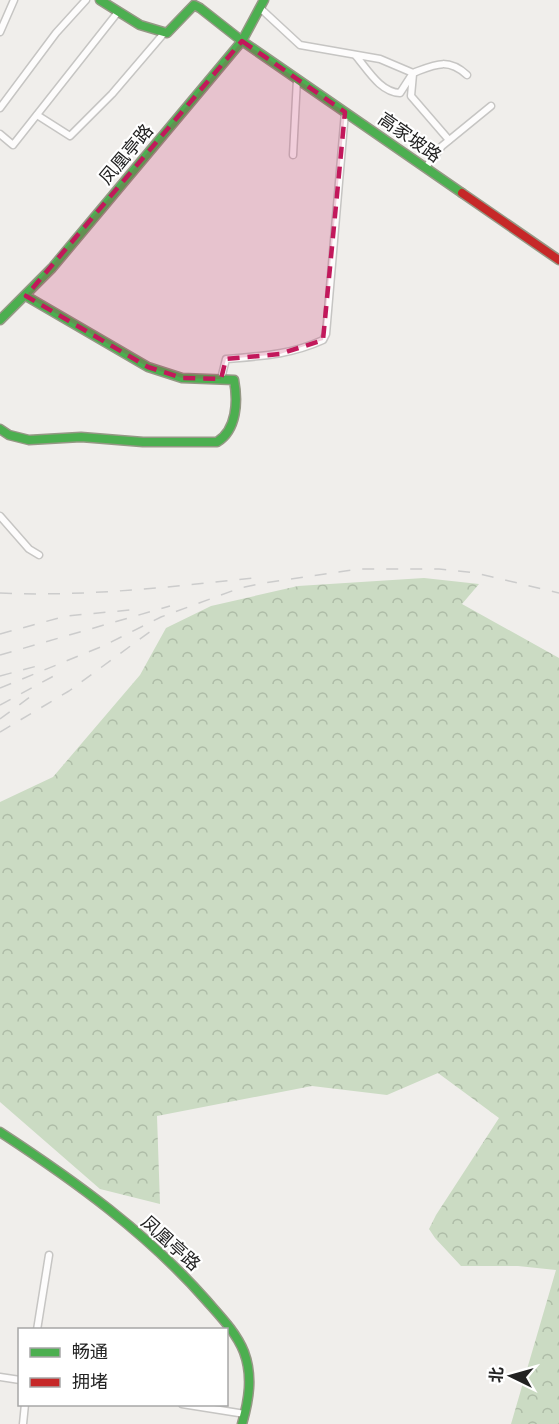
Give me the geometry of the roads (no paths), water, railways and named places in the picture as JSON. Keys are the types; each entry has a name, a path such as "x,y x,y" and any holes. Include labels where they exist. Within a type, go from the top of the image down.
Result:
{"street":[{"path":"0,32 14,0"},
{"path":"0,108 56,33 86,0"},
{"path":"100,0 156,32 165,32"},
{"path":"262,4 300,45 380,59 413,73"},
{"name":"凤凰亭路","path":"0,320 52,268 242,41 262,4"},
{"name":"高家坡路","path":"165,32 167,33 194,5 200,8 242,41 559,260"},
{"path":"0,134 13,145 118,12"},
{"path":"37,115 70,136 112,94 165,32"},
{"path":"356,55 378,83 391,92 400,93 413,73 435,64 446,63 459,68 466,75"},
{"path":"413,73 411,96 449,140"},
{"path":"293,155 297,79"},
{"path":"426,166 441,146 492,106"},
{"path":"221,379 226,359 280,354 303,349 323,340 326,334 345,112"},
{"path":"0,429 16,438 50,441 78,437 131,441 217,441 224,436 233,418 237,391 234,380 182,378 148,367 26,296"},
{"path":"0,516 29,549 39,555"},
{"name":"凤凰亭路","path":"0,1132 70,1178 97,1199 193,1285 228,1328"},
{"path":"37,1328 50,1255"},
{"name":"凤凰亭路","path":"228,1329 243,1350 249,1373 250,1387 242,1424"},
{"path":"0,1377 18,1380"},
{"path":"23,1424 25,1406"},
{"path":"195,1406 245,1414"}],"railway":[{"path":"0,688 103,646 161,617 240,588 264,583 359,569 439,569 476,573 559,593"},
{"path":"0,593 64,594 158,588 253,578"},
{"path":"0,655 170,606"},
{"path":"0,634 66,616 141,609"},
{"path":"0,732 69,691 155,628"},
{"path":"0,676 37,666"},
{"path":"0,705 63,671"},
{"path":"0,719 34,694"}]}
